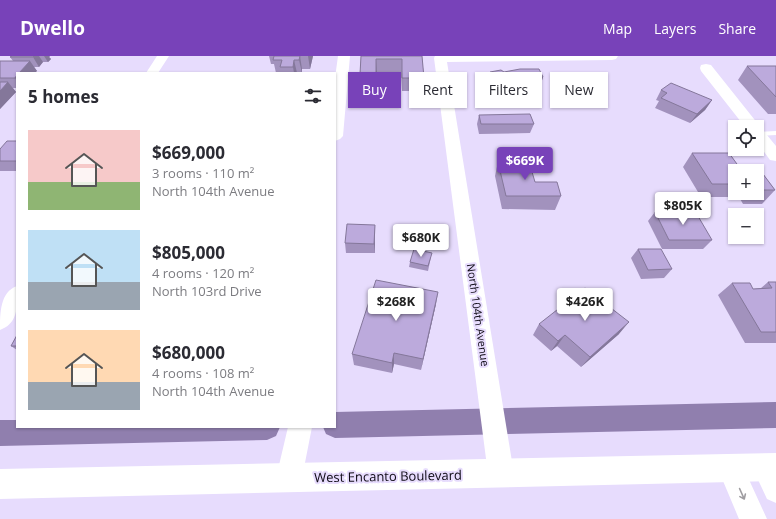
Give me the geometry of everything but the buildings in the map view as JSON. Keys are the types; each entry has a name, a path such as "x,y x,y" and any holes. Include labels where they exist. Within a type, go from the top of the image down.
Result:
{"street":[{"path":"153,72 163,56"},
{"path":"336,127 344,56"},
{"name":"North 104th Avenue","path":"501,474 440,58 612,56"},
{"path":"706,68 747,120"},
{"path":"764,141 776,156"},
{"path":"0,321 16,296"},
{"path":"289,478 298,431"},
{"path":"731,468 753,519"},
{"name":"West Encanto Boulevard","path":"0,484 731,468 772,475"}],"lane":[{"path":"764,132 776,133"}],"waterway":[{"path":"336,425 776,415"},
{"path":"0,433 222,428"}]}
